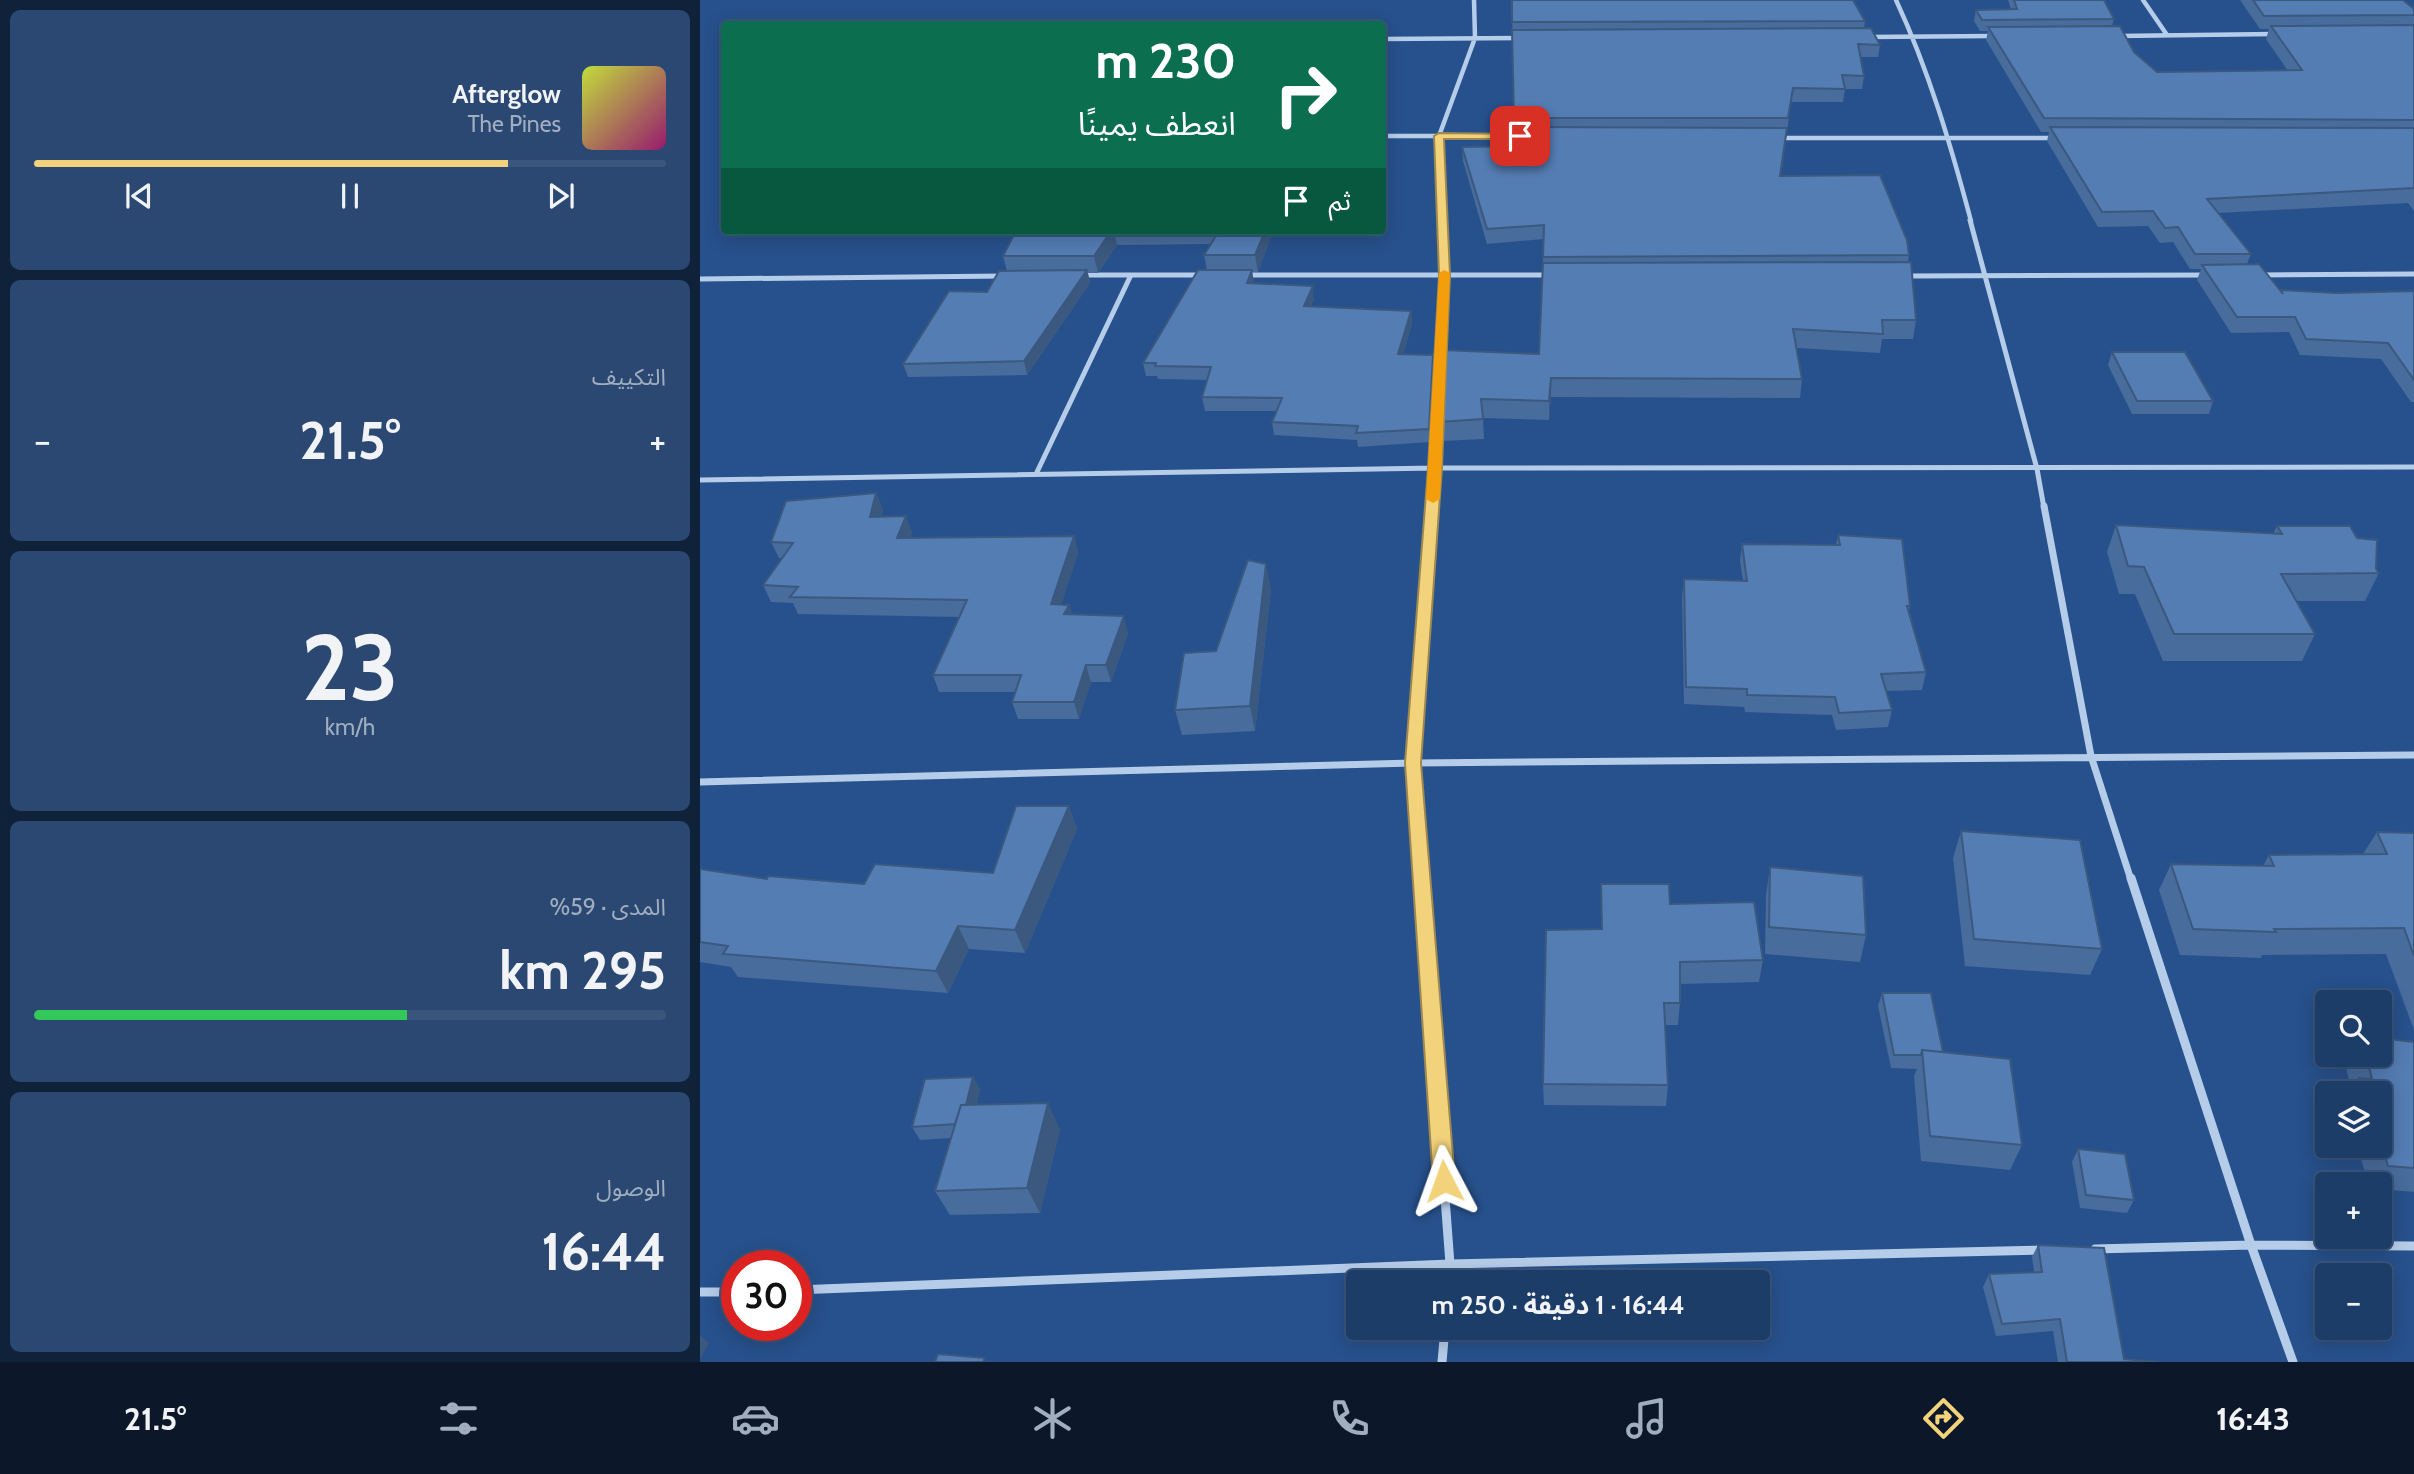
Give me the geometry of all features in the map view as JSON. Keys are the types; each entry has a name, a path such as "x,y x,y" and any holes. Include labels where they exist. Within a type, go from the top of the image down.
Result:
{"street":[{"path":"1449,1270 1413,763 1435,468 1444,275 1439,136 1475,38 1474,0"},
{"path":"1896,0 1913,37 1949,139 2038,469 2091,756 2251,1245 2293,1362"},
{"path":"2143,0 2167,36"},
{"path":"2114,36 2277,34"},
{"path":"1858,37 2007,36"},
{"path":"1386,39 1529,37"},
{"path":"1386,136 1535,136"},
{"path":"1770,138 2058,138"},
{"path":"2248,275 2414,274"},
{"path":"1075,275 1213,275"},
{"path":"1037,472 1131,275"},
{"path":"1240,275 1555,275"},
{"path":"1901,276 2220,275"},
{"path":"700,279 1006,276"},
{"path":"700,480 1037,472 1435,468 2414,467"},
{"path":"700,782 1413,763 2414,755"},
{"path":"2085,1249 2251,1245 2414,1246"},
{"path":"812,1289 1450,1264 2058,1250"},
{"path":"700,1292 721,1292"},
{"path":"1442,1362 1444,1340"}],"building":[{"path":"1512,0 1853,0 1865,21 1512,22"},
{"path":"2014,0 2104,0 2114,19 1982,20 1976,10 2017,9"},
{"path":"2253,0 2403,0 2414,9 2414,15 2264,16"},
{"path":"2414,25 2414,120 2044,118 1988,27 2120,26 2134,52 2157,72 2302,70 2271,26"},
{"path":"1871,28 1880,45 1858,44 1864,76 1842,75 1845,89 1793,88 1788,118 1514,118 1512,30"},
{"path":"1514,127 1787,128 1780,176 1880,175 1907,240 1909,255 1543,257 1544,225 1487,229 1462,147 1514,146"},
{"path":"2050,127 2414,128 2414,188 2207,199 2251,254 2195,254 2178,227 2165,228 2153,211 2102,212"},
{"path":"1014,235 1108,235 1094,256 1003,256"},
{"path":"1216,235 1263,235 1255,255 1204,255"},
{"path":"1911,262 1916,320 1882,320 1883,334 1793,329 1802,379 1551,378 1549,401 1481,399 1483,419 1439,422 1443,350 1539,354 1543,263"},
{"path":"2259,264 2283,294 2281,290 2337,293 2414,291 2414,380 2388,343 2306,339 2295,317 2237,317 2202,265"},
{"path":"1087,270 1024,361 903,364 949,291 987,292 999,271"},
{"path":"1198,270 1252,270 1247,283 1313,286 1304,306 1411,311 1398,354 1433,355 1429,429 1356,433 1358,426 1272,422 1282,398 1202,397 1211,367 1155,366 1156,363 1143,363"},
{"path":"2112,352 2185,352 2213,401 2137,401"},
{"path":"876,493 870,517 906,516 897,538 1074,536 1051,604 1069,605 1064,614 1124,616 1106,665 1086,665 1074,702 1012,702 1021,675 933,675 967,600 790,597 798,587 763,585 793,543 771,542 786,501"},
{"path":"2116,525 2282,534 2277,526 2350,526 2357,538 2377,540 2376,569 2379,573 2281,574 2315,634 2174,634 2144,567 2128,566"},
{"path":"1838,535 1902,539 1910,606 1907,606 1926,672 1881,674 1892,710 1839,713 1835,697 1747,695 1747,689 1686,687 1684,579 1747,581 1742,544 1840,545"},
{"path":"1248,560 1266,564 1250,706 1175,710 1184,653 1216,651"},
{"path":"1016,806 1069,806 1015,930 958,926 936,971 723,954 728,946 700,942 700,869 767,879 768,876 864,884 875,864 993,873"},
{"path":"1961,831 2080,840 2102,949 1974,939"},
{"path":"2377,832 2414,833 2414,956 2404,928 2274,929 2276,932 2193,929 2171,864 2274,866 2269,855 2387,854"},
{"path":"1770,867 1863,876 1866,935 1769,927"},
{"path":"1601,884 1669,884 1670,904 1754,902 1763,960 1680,962 1680,1003 1664,1003 1668,1085 1543,1084 1546,930 1602,929"},
{"path":"1882,993 1931,993 1943,1052 1922,1050 1921,1055 1894,1055"},
{"path":"2392,1039 2414,1042 2414,1168 2388,1166 2385,1158 2392,1158 2392,1081 2360,1081 2359,1078 2372,1079 2369,1067 2392,1067"},
{"path":"1922,1050 2010,1059 2022,1145 1930,1136"},
{"path":"973,1077 966,1105 961,1105 955,1124 912,1127 925,1079"},
{"path":"1048,1103 1027,1188 935,1191 961,1105"},
{"path":"2078,1149 2125,1154 2134,1200 2086,1195"},
{"path":"2038,1245 2104,1248 2124,1359 2159,1362 2067,1362 2060,1319 2002,1324 1989,1274 2042,1272"},
{"path":"938,1354 985,1358 983,1362 935,1362"}],"slow traffic":[{"path":"1433,499 1444,273"}],"route":[{"path":"1444,1181 1413,763 1435,468 1444,275 1439,136 1520,136"}]}
